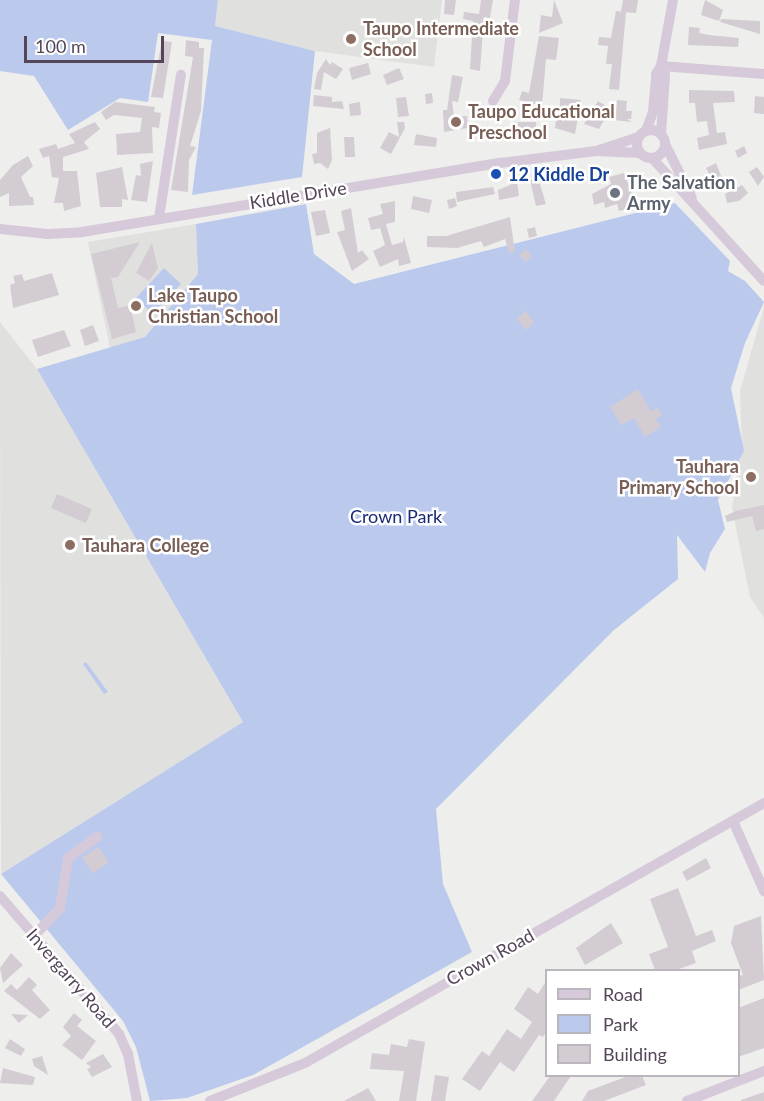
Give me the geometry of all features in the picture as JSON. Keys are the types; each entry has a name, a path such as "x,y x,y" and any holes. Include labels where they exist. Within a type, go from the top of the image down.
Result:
{"street":[{"path":"494,101 505,81 515,0"},
{"path":"673,0 661,66 656,74 652,112 642,134 640,153 652,158 693,201 724,241 764,281"},
{"path":"661,66 764,74"},
{"path":"652,158 662,152 665,75 661,66"},
{"path":"159,218 181,75"},
{"path":"642,134 663,139"},
{"name":"Kiddle Drive","path":"596,151 642,134"},
{"path":"663,139 693,201"},
{"name":"Kiddle Drive","path":"0,229 48,234 82,232 570,154 596,151 640,153"},
{"path":"570,154 574,167"},
{"name":"Crown Road","path":"210,1101 305,1063 764,803"},
{"path":"733,821 764,891"},
{"path":"35,935 60,908 68,858 97,837"},
{"name":"Invergarry Road","path":"0,896 119,1034 128,1054 137,1101"},
{"path":"687,1101 764,1071"}],"shaded area":[{"name":"Taupo Intermediate School","path":"218,0 442,0 434,67 315,51 215,26"},
{"name":"Lake Taupo Christian School","path":"196,224 198,274 145,337 110,348 88,242"},
{"name":"Tauhara Primary School","path":"764,307 764,618 750,597 732,508 742,446 740,391"},
{"name":"Tauhara College","path":"0,322 37,369 243,722 1,874"}],"green space":[{"path":"0,0 218,0 215,26 315,51 302,177 192,195 212,40 158,33 148,102 120,98 68,130 34,76 0,71"},
{"name":"Crown Park","path":"675,203 730,261 728,271 745,281 764,302 745,343 731,388 744,451 718,500 725,529 710,553 705,572 677,535 678,579 614,630 436,809 443,884 472,952 253,1075 187,1098 150,1101 136,1047 123,1021 1,874 243,722 37,369 145,337 198,274 196,224 306,204 314,254 354,284"},
{"path":"164,268 181,284 153,314 136,298"},
{"path":"86,662 108,692 104,694 83,664"}],"building":[{"path":"445,0 456,0 454,15 444,14"},
{"path":"481,0 493,0 490,18 484,17 480,71 470,69 473,21 463,19 464,12 479,14"},
{"path":"554,0 563,23 539,33 541,15 552,17"},
{"path":"623,0 638,0 636,13 621,12"},
{"path":"705,0 723,10 719,21 701,15"},
{"path":"616,11 626,12 619,90 609,89 612,64 606,64 608,46 598,45 599,37 611,38"},
{"path":"721,19 760,21 760,34 720,22"},
{"path":"689,27 700,28 699,33 739,38 738,47 688,45"},
{"path":"539,36 559,38 556,60 546,59 542,106 519,100 522,91 529,93"},
{"path":"186,40 199,42 199,48 204,48 201,111 190,146 196,147 189,160 188,192 171,190 193,57 185,56"},
{"path":"162,41 172,42 163,98 151,97"},
{"path":"326,59 330,65 332,62 343,69 336,79 324,72 321,90 314,89 317,73"},
{"path":"368,63 371,74 352,80 349,68"},
{"path":"399,68 404,79 387,85 383,75"},
{"path":"452,75 463,77 458,102 452,101 454,117 467,116 468,128 444,132 443,110 447,110"},
{"path":"689,90 734,91 735,102 713,103 717,133 725,132 727,144 699,150 697,138 709,135 707,121 697,122 695,103 689,103"},
{"path":"432,93 433,103 426,104 425,94"},
{"path":"314,95 332,97 332,102 342,101 344,109 313,106"},
{"path":"755,96 764,97 764,114 754,113"},
{"path":"406,97 409,116 398,117 396,98"},
{"path":"560,98 581,100 575,134 555,128 556,120 560,120"},
{"path":"617,100 627,101 626,111 632,111 631,119 627,119 632,122 605,119 599,129 584,124 598,101 616,112"},
{"path":"115,102 155,107 154,112 161,113 159,128 152,127 153,153 117,155 116,134 140,132 142,118 114,115 106,120 101,112"},
{"path":"360,102 361,115 350,116 349,104"},
{"path":"95,122 100,129 84,142 89,149 63,157 63,171 77,171 81,206 64,211 63,203 54,203 59,178 52,177 49,156 43,158 39,149 56,144 58,149 75,143 69,134"},
{"path":"397,122 404,122 405,128 391,154 380,148 389,132 399,137"},
{"path":"514,122 536,122 536,132 514,140"},
{"path":"330,128 332,160 328,169 320,163 314,164 312,154 317,153 317,133"},
{"path":"416,134 437,138 436,147 414,145"},
{"path":"344,137 354,137 355,157 345,157"},
{"path":"744,146 747,153 738,158 735,151"},
{"path":"28,156 33,166 21,177 30,197 33,197 34,205 9,206 9,193 0,197 0,180 13,165"},
{"path":"153,161 147,202 131,200 136,175 141,176 140,164"},
{"path":"716,163 723,181 715,185 706,168"},
{"path":"122,167 128,200 122,199 122,207 100,207 96,173"},
{"path":"757,167 764,177 758,186 749,172"},
{"name":"The Salvation Army","path":"624,173 637,206 619,211 617,204 605,208 604,202 594,205 592,194 611,184 609,177"},
{"path":"538,178 546,204 536,206 530,180"},
{"path":"517,182 519,196 499,200 498,190"},
{"path":"742,185 748,193 739,201 727,203 725,194"},
{"path":"493,187 495,194 457,202 456,192"},
{"path":"413,196 432,200 429,213 411,209"},
{"path":"455,198 457,206 449,209 447,200"},
{"path":"395,201 395,222 386,224 392,245 403,242 404,237 411,263 399,266 398,259 380,267 373,251 385,245 380,228 371,230 368,218 383,214 380,204"},
{"path":"351,208 358,253 362,250 369,259 352,271 337,232 345,230 341,211"},
{"path":"325,210 330,233 316,236 311,212"},
{"path":"510,217 515,252 509,253 505,239 484,247 481,241 457,248 427,247 427,236 446,236"},
{"path":"535,227 537,236 529,238 527,229"},
{"path":"140,242 118,277 111,278 118,308 130,305 136,332 112,339 91,254"},
{"path":"152,243 158,268 149,281 136,273"},
{"path":"526,249 532,256 525,262 519,255"},
{"path":"52,273 59,295 13,308 10,285 15,283 13,276 22,274 24,281"},
{"path":"525,311 534,322 526,330 517,319"},
{"path":"93,325 99,341 85,346 80,330"},
{"path":"64,330 71,346 38,357 32,340"},
{"path":"638,389 651,411 658,408 662,415 656,419 661,427 645,437 634,418 621,425 610,407"},
{"path":"57,494 92,509 86,523 51,508"},
{"path":"764,505 764,529 756,531 752,516 727,522 725,516 736,511"},
{"path":"98,847 109,862 93,873 82,858"},
{"path":"706,858 711,868 687,881 682,872"},
{"path":"678,888 696,936 712,930 716,941 692,951 696,963 679,969 655,969 649,954 668,947 650,899"},
{"path":"761,916 764,980 740,989 740,976 743,975 731,943 734,926"},
{"path":"611,923 623,943 585,965 576,948"},
{"path":"11,953 23,965 3,983 0,968"},
{"path":"29,977 37,985 32,990 50,1010 40,1019 4,991 11,984 17,990"},
{"path":"545,983 545,1034 543,1037 539,1035 514,1072 500,1062 480,1091 462,1079 482,1051 489,1056 507,1029 521,1039 532,1022 514,1009 528,987 538,994"},
{"path":"764,998 764,1048 740,1056 740,1007"},
{"path":"74,1013 82,1020 77,1026 96,1041 82,1060 62,1045 71,1036 63,1027"},
{"path":"11,1014 28,1015 19,1023"},
{"path":"10,1039 25,1049 21,1056 5,1048"},
{"path":"409,1039 425,1042 416,1101 399,1101 404,1071 370,1069 372,1053 389,1055 391,1044 407,1047"},
{"path":"103,1054 112,1067 92,1077 87,1069 91,1067 86,1063"},
{"path":"42,1056 48,1075 34,1066 32,1059"},
{"path":"3,1068 35,1077 33,1085 0,1083"},
{"path":"435,1075 449,1077 445,1101 431,1101"},
{"path":"549,1077 570,1077 554,1101 532,1101"},
{"path":"625,1077 642,1077 646,1085 604,1101 582,1101 588,1091"},
{"path":"368,1088 376,1101 344,1101"},
{"path":"764,1092 764,1101 741,1101 741,1100"}],"place":[{"name":"Taupo Intermediate School","path":"351,39"},
{"name":"Taupo Educational Preschool","path":"456,122"},
{"name":"12 Kiddle Dr","path":"496,174"},
{"name":"The Salvation Army","path":"615,193"},
{"name":"Lake Taupo Christian School","path":"136,306"},
{"name":"Tauhara Primary School","path":"751,477"},
{"name":"Tauhara College","path":"70,545"}]}
